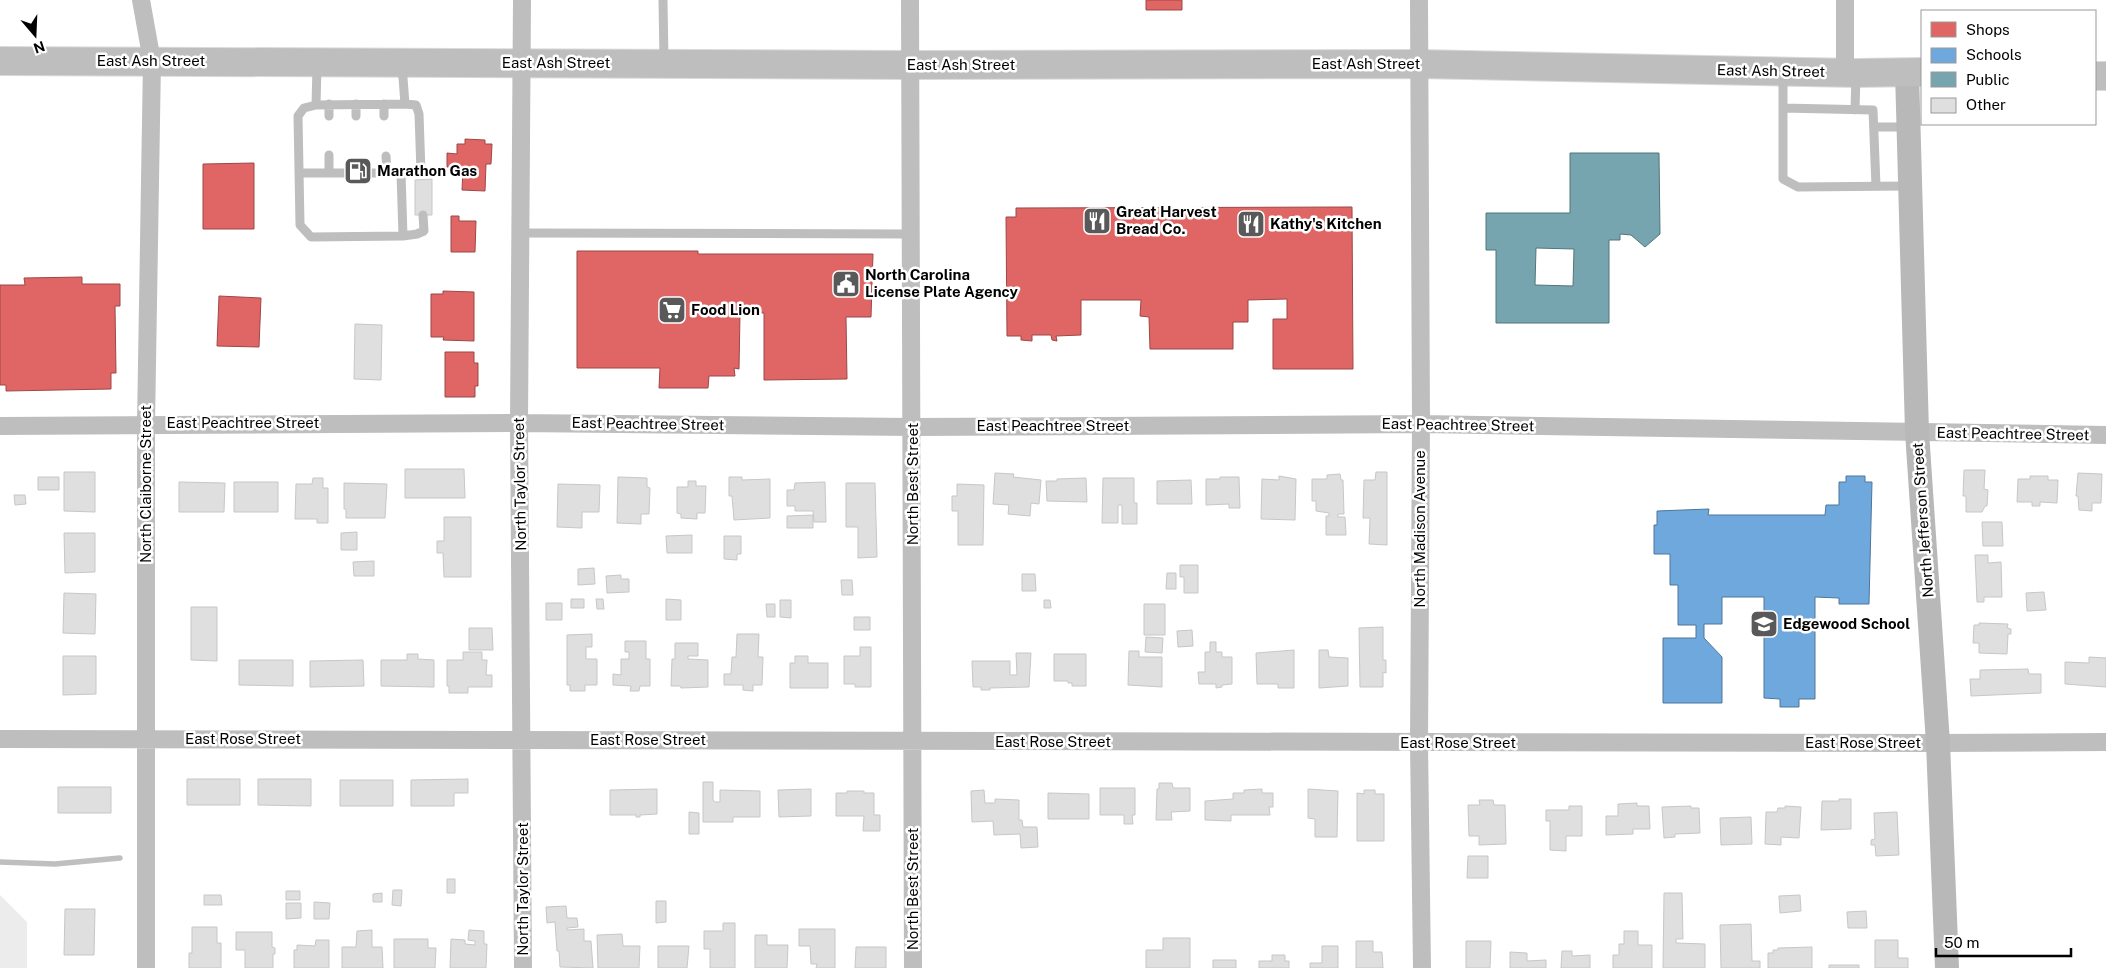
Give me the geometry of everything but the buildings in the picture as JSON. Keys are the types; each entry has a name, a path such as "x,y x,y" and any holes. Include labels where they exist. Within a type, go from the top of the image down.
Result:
{"main road":[{"name":"East Ash Street","path":"0,61 910,65 1418,64 1783,72 1915,72"}],"street":[{"name":"North Claiborne Street","path":"141,0 152,61 146,424 146,968"},
{"name":"North Taylor Street","path":"522,0 519,423 523,968"},
{"name":"North Best Street","path":"910,0 913,427 913,968"},
{"name":"North Madison Avenue","path":"1418,0 1421,424 1419,743 1422,968"},
{"path":"1845,0 1850,73"},
{"name":"North Jefferson Street","path":"1915,72 1908,127 1917,432 1938,743 1947,968"},
{"name":"East Peachtree Street","path":"0,426 519,423 913,427 1421,424 2106,435"},
{"name":"East Rose Street","path":"0,739 1419,743 2106,742"}],"lane":[{"path":"663,0 664,64"},
{"path":"316,105 317,62"},
{"path":"402,62 405,104"},
{"path":"1783,72 1783,179 1798,186 1910,186"},
{"path":"1850,73 1855,110"},
{"path":"329,104 329,116"},
{"path":"369,173 388,172 422,176 419,114 416,105 329,104 304,108 298,116 300,225 311,236 404,236 417,234 424,231 423,215"},
{"path":"356,104 356,116"},
{"path":"384,104 384,116"},
{"path":"1783,108 1873,110 1876,186"},
{"path":"1874,127 1908,127"},
{"path":"328,155 329,173"},
{"path":"386,156 388,172"},
{"path":"299,173 348,173"},
{"path":"401,173 404,236"},
{"path":"521,233 911,234"}],"shaded area":[{"path":"0,895 27,922 27,968 0,968"}],"waterway":[{"path":"0,862 55,864 120,858"}],"place":[{"name":"Marathon Gas","path":"358,171"},
{"name":"Great Harvest Bread Co.","path":"1097,221"},
{"name":"Kathy's Kitchen","path":"1251,224"},
{"name":"North Carolina License Plate Agency","path":"846,284"},
{"name":"Food Lion","path":"672,310"},
{"name":"Edgewood School","path":"1764,624"}]}
